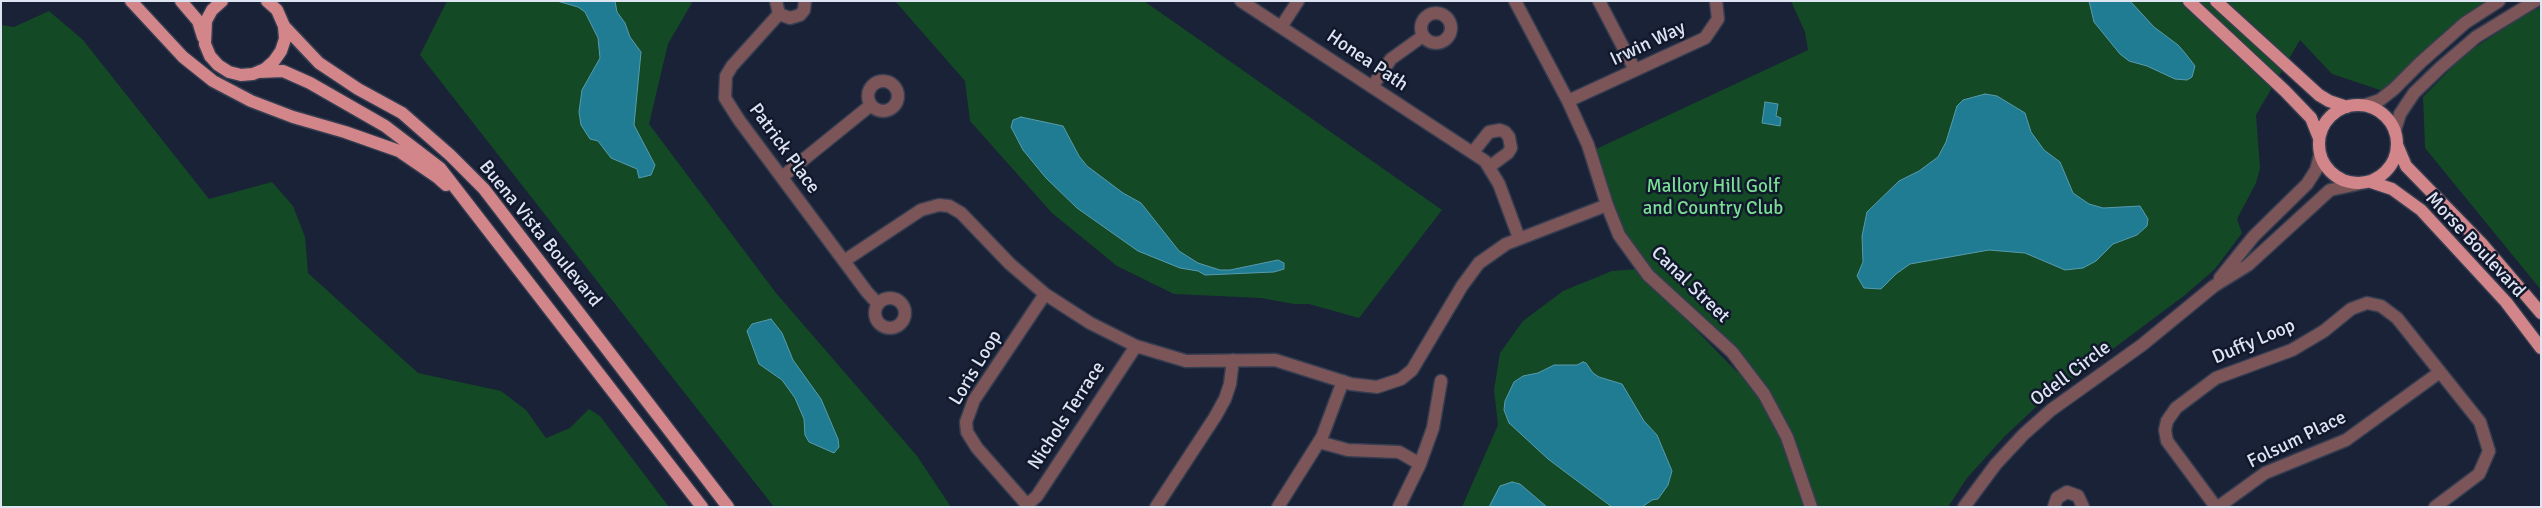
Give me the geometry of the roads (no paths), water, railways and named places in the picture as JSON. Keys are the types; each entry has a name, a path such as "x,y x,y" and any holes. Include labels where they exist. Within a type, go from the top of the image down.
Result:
{"main road":[{"path":"131,1 183,57 213,81 268,107 399,152 437,176 479,218"},
{"name":"Buena Vista Boulevard","path":"181,1 198,20 210,56 218,65 229,72 241,75 258,72 283,72 310,83 385,126 440,168 702,507"},
{"path":"205,44 206,21 212,10 222,1"},
{"name":"Buena Vista Boulevard","path":"267,1 319,63 358,89 402,113 450,155 484,189 728,507"},
{"path":"258,72 274,61 281,51 285,39 282,1"},
{"path":"2189,1 2286,90 2311,118 2319,138 2320,156 2325,167 2334,176 2346,182 2364,183 2390,169 2398,147 2395,130 2383,114 2365,106 2347,107 2329,101 2319,95 2216,1"},
{"path":"2319,138 2328,118 2347,107"},
{"name":"Morse Boulevard","path":"2398,147 2406,166 2482,244 2541,313"},
{"name":"Morse Boulevard","path":"2364,183 2392,189 2421,210 2506,302 2541,348"}],"street":[{"name":"Patrick Place","path":"805,1 804,10 795,18 784,17 778,7 726,76 725,98 844,261 878,304"},
{"name":"Honea Path","path":"1241,1 1473,152 1489,167 1499,184 1519,238"},
{"path":"1281,27 1298,1"},
{"name":"Canal Street","path":"1515,1 1568,101 1588,145 1607,205 1619,235 1648,275 1732,352 1764,394 1790,445 1811,507"},
{"path":"1599,1 1635,70"},
{"name":"Irwin Way","path":"1568,101 1704,38 1718,19 1716,1"},
{"path":"2365,106 2380,100 2394,89 2465,23 2498,1"},
{"path":"2395,130 2400,114 2414,93 2441,67 2476,37 2535,1"},
{"path":"1372,87 1391,59 1423,36"},
{"path":"782,177 871,105"},
{"path":"1473,152 1489,132 1500,130 1505,132 1509,137 1511,148 1508,153 1489,167"},
{"name":"Odell Circle","path":"2214,286 2249,242 2307,184 2316,170 2320,156"},
{"name":"Odell Circle","path":"1964,507 1996,464 2044,416 2082,386 2142,345 2214,286 2248,265 2330,190 2364,183"},
{"path":"844,261 921,210 939,205 949,206 961,213 1010,264 1046,294 1090,323 1136,346 1186,361 1275,360 1364,387 1377,387 1401,379 1412,370 1472,272 1495,250 1519,238 1607,205"},
{"name":"Loris Loop","path":"1028,506 977,448 967,432 966,422 974,400 1046,294"},
{"name":"Duffy Loop","path":"2217,507 2167,441 2165,430 2167,421 2176,408 2216,378 2292,350 2324,331 2351,309 2367,304 2381,306 2397,318 2480,422 2489,451 2479,474 2435,507"},
{"name":"Nichols Terrace","path":"1028,506 1037,496 1136,346"},
{"path":"1156,507 1215,418 1230,384 1232,360"},
{"name":"Folsum Place","path":"2217,507 2265,473 2346,440 2440,372"},
{"path":"1278,507 1319,442 1331,417 1343,381"},
{"path":"1399,507 1420,464 1433,428 1441,381"},
{"path":"1319,442 1348,450 1399,452 1420,464"},
{"path":"2054,507 2057,498 2067,492 2078,496 2083,507"}],"water":[{"path":"557,1 615,1 617,12 625,23 630,37 641,52 634,125 655,165 651,175 639,178 637,169 611,158 598,141 590,139 581,125 579,112 582,90 600,58 598,38 585,12 578,7"},
{"path":"2089,1 2130,1 2154,27 2178,45 2185,53 2195,66 2192,77 2187,80 2175,79 2147,66 2129,61 2120,54 2094,22"},
{"path":"1985,94 1997,96 2025,113 2031,132 2044,150 2060,162 2073,193 2089,204 2103,208 2140,206 2148,219 2147,226 2137,235 2113,244 2096,261 2083,268 2065,270 2025,253 1989,250 1910,264 1896,274 1881,289 1864,288 1857,276 1863,262 1862,236 1867,212 1899,181 1919,171 1938,157 1946,142 1957,106 1963,100"},
{"path":"1765,102 1778,104 1776,116 1781,118 1780,126 1762,123"},
{"path":"1021,117 1063,126 1079,156 1087,166 1123,193 1141,203 1179,251 1198,263 1220,270 1230,270 1278,260 1284,263 1284,269 1274,272 1205,275 1198,271 1180,268 1138,251 1077,208 1046,178 1023,150 1011,127 1013,120"},
{"path":"771,319 782,333 793,360 821,399 838,439 839,447 834,453 809,442 805,435 804,419 795,398 782,380 759,364 747,331 752,324"},
{"path":"1583,362 1599,377 1622,384 1644,421 1657,435 1672,471 1668,485 1658,499 1652,500 1642,507 1612,507 1548,459 1509,423 1504,410 1505,401 1514,382 1523,376 1538,373 1554,365 1577,365"},
{"path":"1512,482 1520,484 1547,507 1489,507 1500,486"}],"park label":[{"name":"Mallory Hill Golf and Country Club","path":"1713,198"}]}
